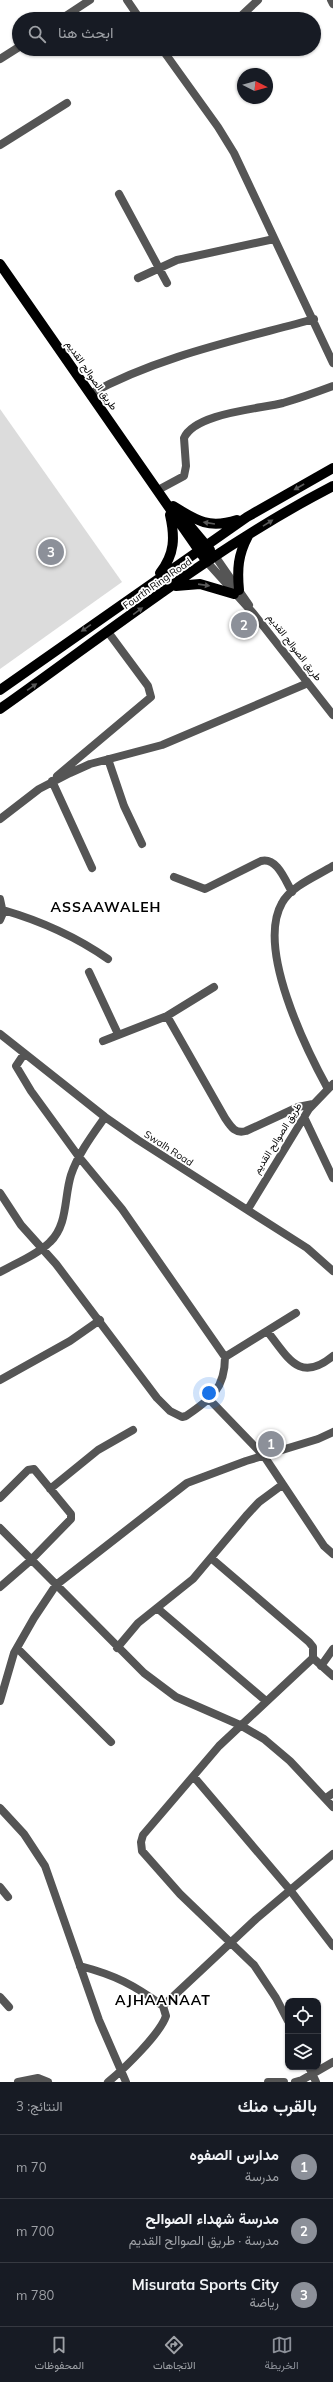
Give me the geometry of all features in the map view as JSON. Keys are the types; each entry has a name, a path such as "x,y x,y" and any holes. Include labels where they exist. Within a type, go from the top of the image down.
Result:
{"main road":[{"name":"طريق الصوالح القديم","path":"0,264 158,490 211,559"},
{"name":"Fourth Ring Road","path":"0,690 202,547 247,517 333,468"},
{"name":"Fourth Ring Road","path":"0,709 211,559 249,534 333,486"},
{"path":"169,505 194,519 212,524 226,523 247,517"},
{"path":"155,580 172,553 173,527 169,505"},
{"path":"172,587 200,584 237,592 238,561 241,550 249,534"}],"street":[{"path":"72,12 90,0"},
{"path":"127,0 135,12"},
{"path":"245,12 258,0"},
{"path":"331,0 333,4"},
{"path":"0,59 12,51"},
{"path":"167,56 227,141 314,320 333,363"},
{"path":"0,145 67,103"},
{"path":"119,194 167,282"},
{"path":"138,278 159,267 199,254 274,239"},
{"path":"90,394 115,380 182,356 314,320"},
{"path":"158,490 184,476 186,466 184,438 193,427 214,418 282,403 333,386"},
{"name":"طريق الصوالح القديم","path":"211,559 333,715"},
{"path":"0,819 52,781 68,765 151,697 148,686 108,632"},
{"path":"52,781 90,764 162,744 308,683"},
{"path":"108,760 124,806 142,844"},
{"path":"52,781 92,868"},
{"path":"174,877 205,889 261,860 269,860 275,863 292,892"},
{"path":"331,1087 303,1040 289,1007 277,950 276,924 282,903 292,892 333,866"},
{"path":"0,898 3,910 0,920"},
{"path":"3,910 36,920 62,931 108,959"},
{"path":"89,972 118,1034"},
{"path":"103,1041 167,1016 214,987"},
{"path":"167,1016 225,1118 234,1130 238,1132 246,1131 298,1107 313,1104"},
{"name":"Swalh Road","path":"0,1034 105,1117 196,1178 248,1209 307,1248 333,1271"},
{"path":"0,1193 21,1225 43,1248 100,1320 157,1398 176,1416 186,1416 209,1399 220,1387 224,1377 225,1357 122,1209 79,1157 30,1091 16,1066 24,1054"},
{"name":"طريق الصوالح القديم","path":"248,1209 304,1117 313,1104 331,1087"},
{"path":"0,1272 51,1242 60,1226 71,1175 79,1157 105,1117"},
{"path":"304,1117 333,1178"},
{"path":"225,1357 296,1313"},
{"path":"0,1380 70,1341 100,1320"},
{"path":"267,1330 292,1362 303,1368 320,1367 333,1356"},
{"path":"209,1399 264,1456 324,1546 333,1554"},
{"path":"50,1489 98,1450 133,1430"},
{"path":"0,1701 17,1648 34,1618 56,1586 187,1483 216,1471 333,1432"},
{"path":"0,1498 31,1469 34,1469 70,1514 71,1519 30,1560 0,1587"},
{"path":"117,1648 138,1623 193,1579 211,1558 222,1542 259,1502 282,1485"},
{"path":"1,1530 117,1648 144,1673 176,1697 240,1725 280,1751 333,1807"},
{"path":"211,1558 309,1642 313,1647 313,1658 333,1676"},
{"path":"156,1608 266,1701"},
{"path":"17,1648 111,1742"},
{"path":"321,1666 333,1649"},
{"path":"285,2015 258,1970 180,1894 141,1848 143,1835 240,1725 313,1658"},
{"path":"194,1777 290,1890 333,1946"},
{"path":"326,1798 333,1793"},
{"path":"0,1808 24,1834 45,1866 99,2020 126,2082"},
{"path":"163,2006 171,1996 290,1890 333,1854"},
{"path":"0,1887 8,1897"},
{"path":"80,1966 100,1971 131,1983 163,2006 166,2016 164,2022 121,2072 108,2082"},
{"path":"0,1997 9,2007"},
{"path":"321,2066 333,2062"},
{"path":"295,2082 311,2070 316,2082"},
{"path":"18,2082 38,2078 44,2081"},
{"path":"268,2082 284,2082"}],"shaded area":[{"path":"0,409 122,582 0,669"}],"place":[{"name":"Misurata Sports City","path":"51,552"},
{"name":"مدرسة شهداء الصوالح","path":"244,625"},
{"name":"مدارس الصفوه","path":"271,1444"}],"district":[{"name":"ASSAAWALEH","path":"106,907"},
{"name":"AJHAANAAT","path":"163,2000"}]}
